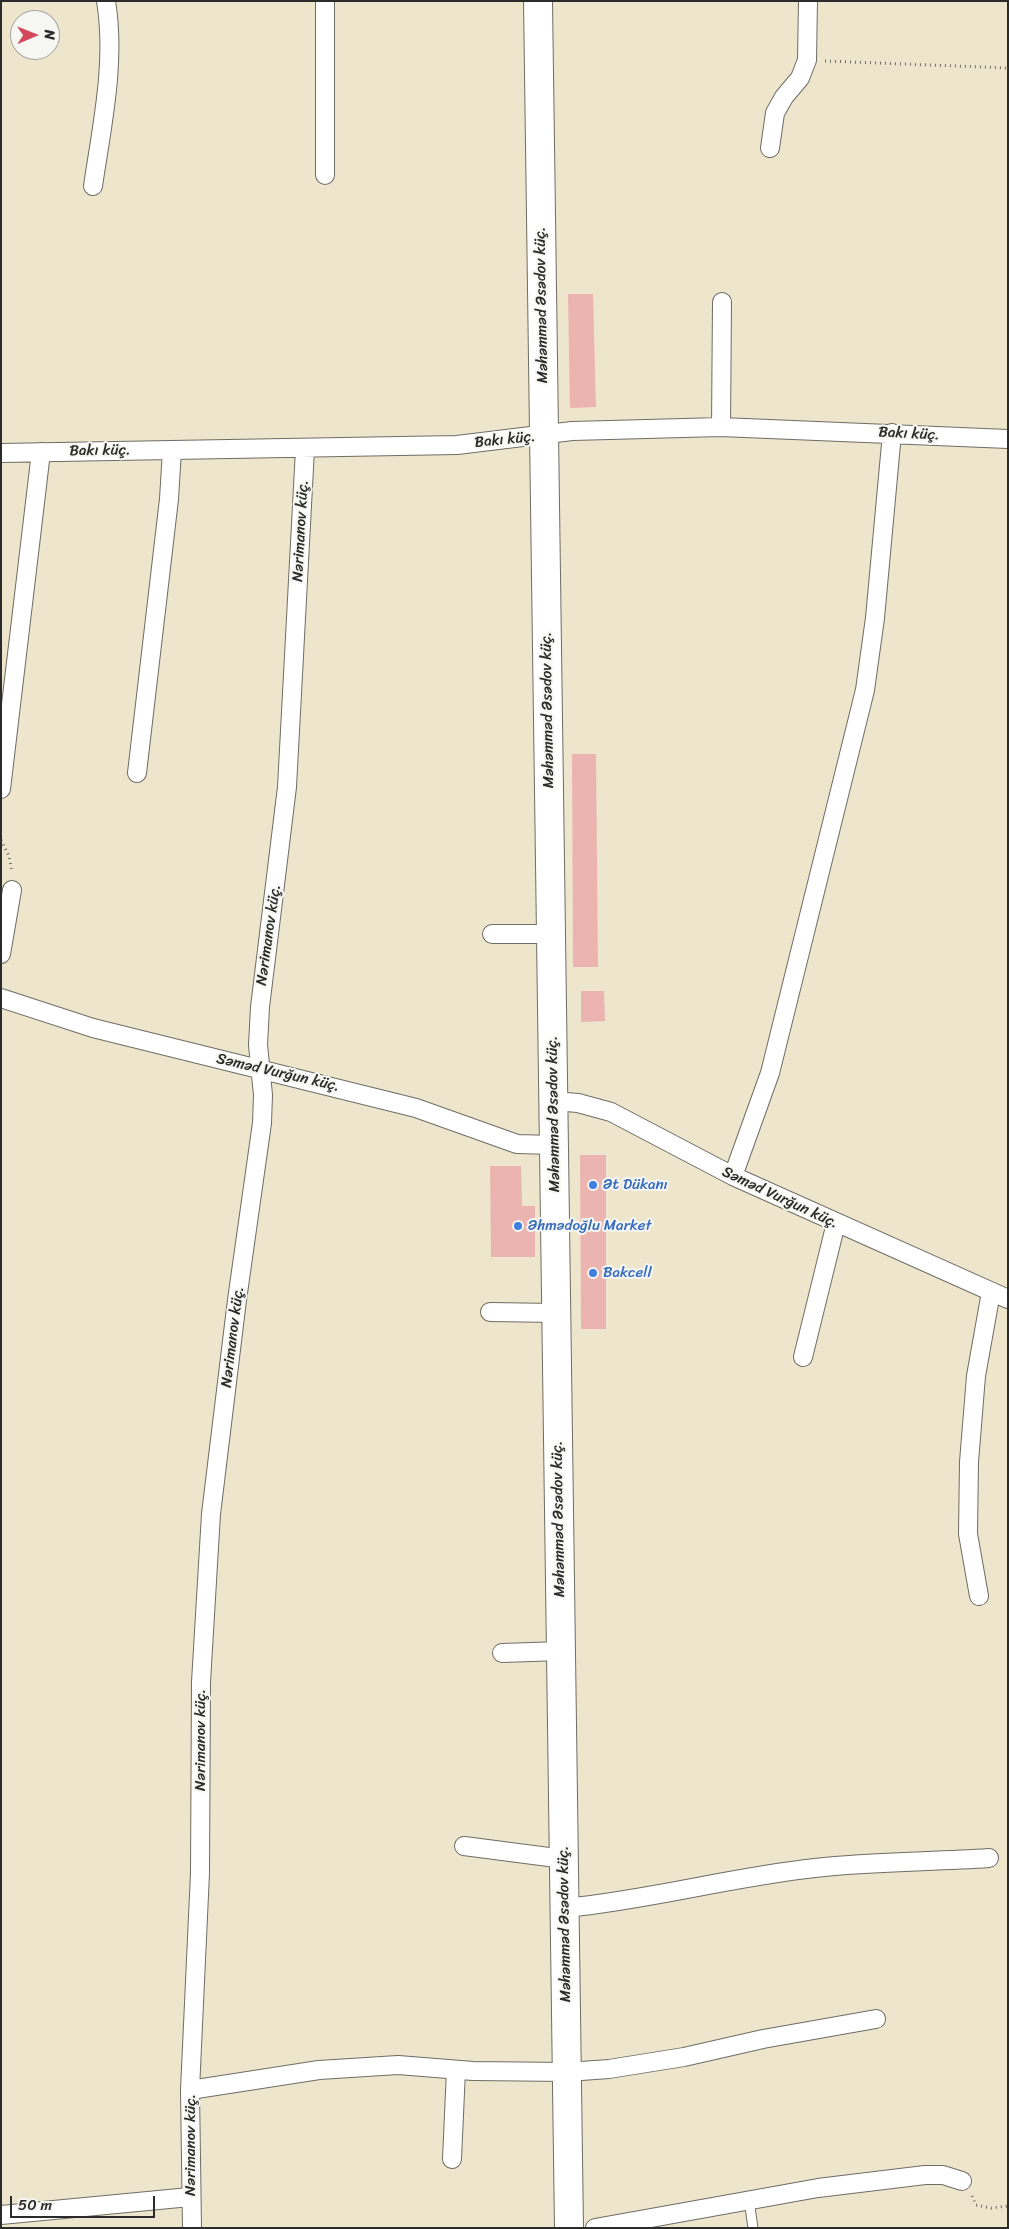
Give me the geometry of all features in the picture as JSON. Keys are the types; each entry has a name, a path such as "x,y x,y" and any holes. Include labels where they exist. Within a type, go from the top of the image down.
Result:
{"main road":[{"name":"Məhəmməd Əsədov küç.","path":"538,1 569,2228"}],"street":[{"path":"93,186 108,76 109,16 106,1"},
{"path":"325,1 326,175"},
{"path":"770,148 775,113 784,97 800,78 807,60 808,1"},
{"path":"722,302 722,427"},
{"name":"Bakı küç.","path":"1,453 458,445 609,429 722,427 1008,439"},
{"path":"733,1176 770,1073 865,690 875,618 892,433"},
{"name":"Nərimanov küç.","path":"192,2228 190,2197 190,2090 200,1873 201,1682 211,1514 237,1300 262,1123 263,1095 258,1045 260,1007 287,787 305,449"},
{"path":"138,773 169,499 172,450"},
{"path":"1,789 41,452"},
{"path":"1,954 12,890"},
{"path":"492,934 551,934"},
{"name":"Səməd Vurğun küç.","path":"1,998 94,1028 261,1070 346,1089 416,1108 517,1144 554,1145"},
{"name":"Səməd Vurğun küç.","path":"554,1101 578,1102 611,1112 733,1176 836,1224 1008,1299"},
{"path":"803,1357 836,1224"},
{"path":"979,1596 968,1534 969,1462 976,1376 991,1292"},
{"path":"490,1312 557,1313"},
{"path":"502,1652 561,1652"},
{"path":"464,1846 564,1859"},
{"path":"565,1908 608,1904 738,1879 816,1868 989,1858"},
{"path":"190,2090 319,2070 398,2065 456,2070 567,2072 609,2069 684,2057 762,2039 876,2019"},
{"path":"452,2159 456,2070"},
{"path":"595,2228 818,2188 925,2175 943,2175 962,2181"},
{"path":"1,2215 190,2197"}],"lane":[{"path":"749,2200 753,2228"}],"path":[{"path":"807,60 1008,68"},
{"path":"1,840 12,866 12,890"},
{"path":"962,2181 969,2185 976,2205 991,2208 1008,2206"}],"building":[{"path":"568,294 593,294 596,407 570,408"},
{"path":"572,754 596,754 598,967 573,967"},
{"path":"581,991 604,991 605,1021 581,1022"},
{"path":"580,1155 606,1155 606,1329 581,1329"},
{"path":"490,1166 521,1166 522,1206 535,1206 535,1257 491,1257"}],"place":[{"name":"Ət Dükanı","path":"593,1185"},
{"name":"Əhmədoğlu Market","path":"518,1226"},
{"name":"Bakcell","path":"593,1273"}]}
